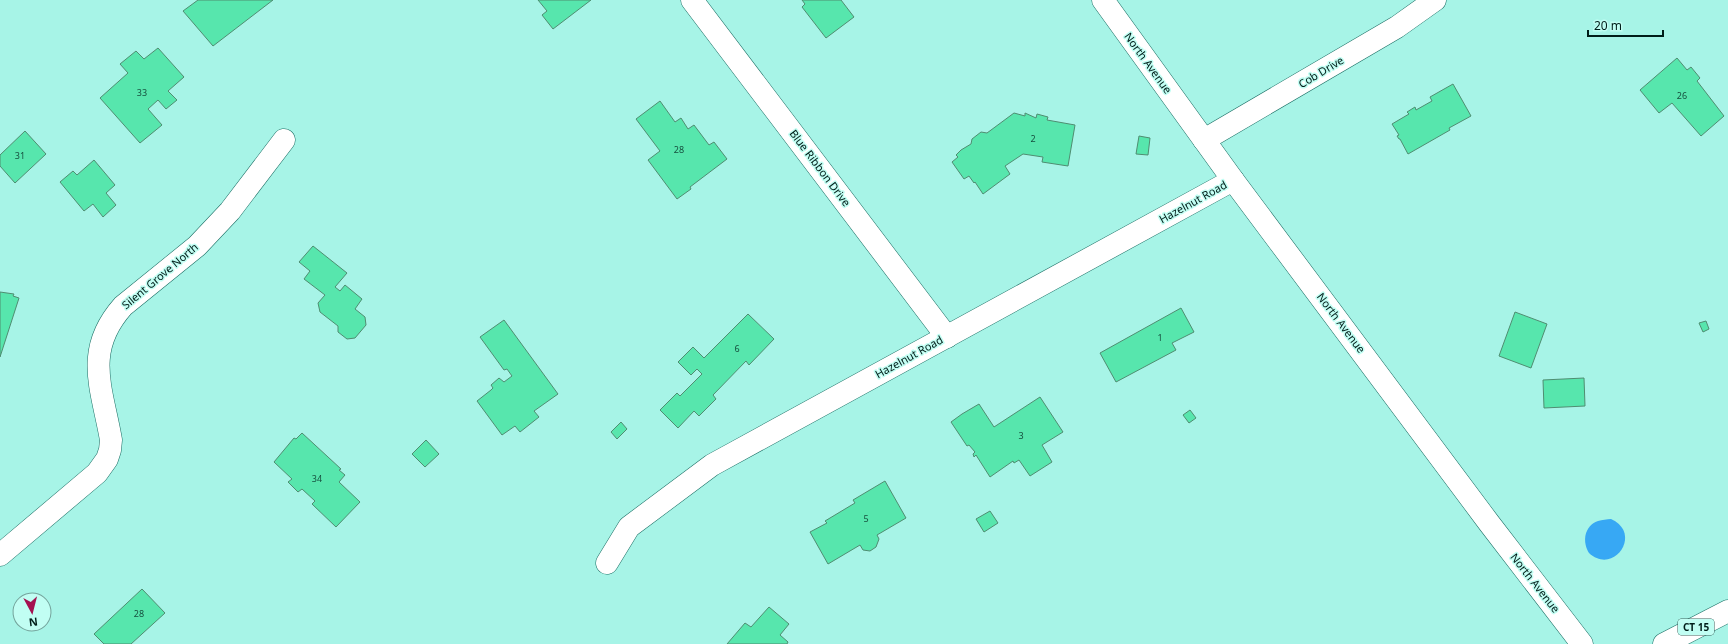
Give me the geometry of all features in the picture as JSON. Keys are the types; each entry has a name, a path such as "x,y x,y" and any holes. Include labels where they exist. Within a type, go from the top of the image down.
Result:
{"main road":[{"name":"Blue Ribbon Drive","path":"692,0 947,336"},
{"name":"North Avenue","path":"1103,0 1233,180 1489,523 1577,637"},
{"name":"Cob Drive","path":"1204,140 1397,27 1435,0"},
{"name":"Silent Grove North","path":"0,554 83,485 107,459 111,440 98,381 98,362 105,332 113,317 124,306 197,246 230,211 284,140"},
{"name":"Hazelnut Road","path":"607,563 629,527 712,465 1233,180"},
{"name":"CT 15","path":"1664,644 1728,611"}],"water":[{"path":"1611,519 1620,525 1625,533 1625,542 1621,550 1615,556 1607,559 1598,559 1589,553 1585,544 1587,530 1593,523"}],"building":[{"path":"198,0 273,0 213,46 183,11"},
{"path":"538,0 591,0 553,29 542,15 547,11"},
{"path":"802,0 841,0 854,17 826,38 802,7 805,4"},
{"path":"158,48 184,77 168,91 177,100 166,109 158,100 148,109 162,125 140,143 100,98 128,73 120,64 136,51 144,59"},
{"path":"1677,58 1687,70 1691,67 1700,78 1697,81 1724,116 1701,136 1672,103 1659,113 1640,90"},
{"path":"1453,84 1471,116 1408,154 1397,136 1399,135 1392,124 1409,114 1407,112 1415,107 1416,110 1432,101 1430,97"},
{"path":"660,101 675,122 681,118 688,129 694,125 709,145 714,142 727,159 690,187 691,189 677,199 648,160 660,151 636,119"},
{"path":"1014,113 1025,116 1025,113 1036,118 1037,114 1048,117 1047,120 1075,125 1068,166 1042,162 1043,157 1023,154 1005,166 1010,174 983,194 969,176 964,179 952,162 958,157 956,155 961,150 971,144 972,139 981,132 987,133"},
{"path":"25,131 46,154 15,183 0,166 0,155"},
{"path":"1139,136 1150,138 1148,155 1136,154"},
{"path":"94,160 115,185 106,193 116,205 103,217 93,204 84,211 60,182 73,171 77,175"},
{"path":"313,246 347,273 335,287 340,291 345,285 362,299 355,309 365,317 366,325 355,338 347,339 338,332 338,326 320,312 318,303 325,295 304,279 310,271 299,262"},
{"path":"0,292 14,294 13,296 19,298 0,357"},
{"path":"1181,308 1194,332 1172,343 1176,350 1116,382 1100,353"},
{"path":"1515,312 1547,324 1531,368 1499,356"},
{"path":"748,314 774,339 749,365 746,361 713,395 716,399 699,416 694,411 678,428 660,410 677,393 680,396 702,374 697,369 691,375 678,362 693,347 704,358"},
{"path":"504,320 558,394 534,411 539,417 520,432 515,426 502,435 477,401 493,388 491,385 499,378 504,382 512,376 507,369 504,370 480,337"},
{"path":"1706,321 1709,329 1703,332 1699,323"},
{"path":"1584,378 1585,406 1544,408 1543,380"},
{"path":"1040,397 1063,432 1042,445 1052,462 1030,476 1019,460 1014,463 1013,461 990,477 976,455 974,457 973,454 975,452 969,445 967,446 951,422 979,404 994,427"},
{"path":"1190,410 1196,418 1189,423 1183,415"},
{"path":"621,422 627,429 617,439 611,432"},
{"path":"302,433 341,469 339,470 345,475 339,482 360,502 336,527 312,504 315,501 302,489 298,492 288,482 292,479 274,462 294,438 296,439"},
{"path":"426,440 439,454 425,467 412,454"},
{"path":"885,481 906,518 877,535 879,539 876,547 870,551 863,550 860,545 828,564 810,532 827,523 825,521 855,503 853,500"},
{"path":"990,511 998,523 984,532 976,519"},
{"path":"142,589 165,613 131,644 104,644 94,634"},
{"path":"769,607 789,624 780,635 788,642 787,644 727,644 745,623 751,627"}]}
